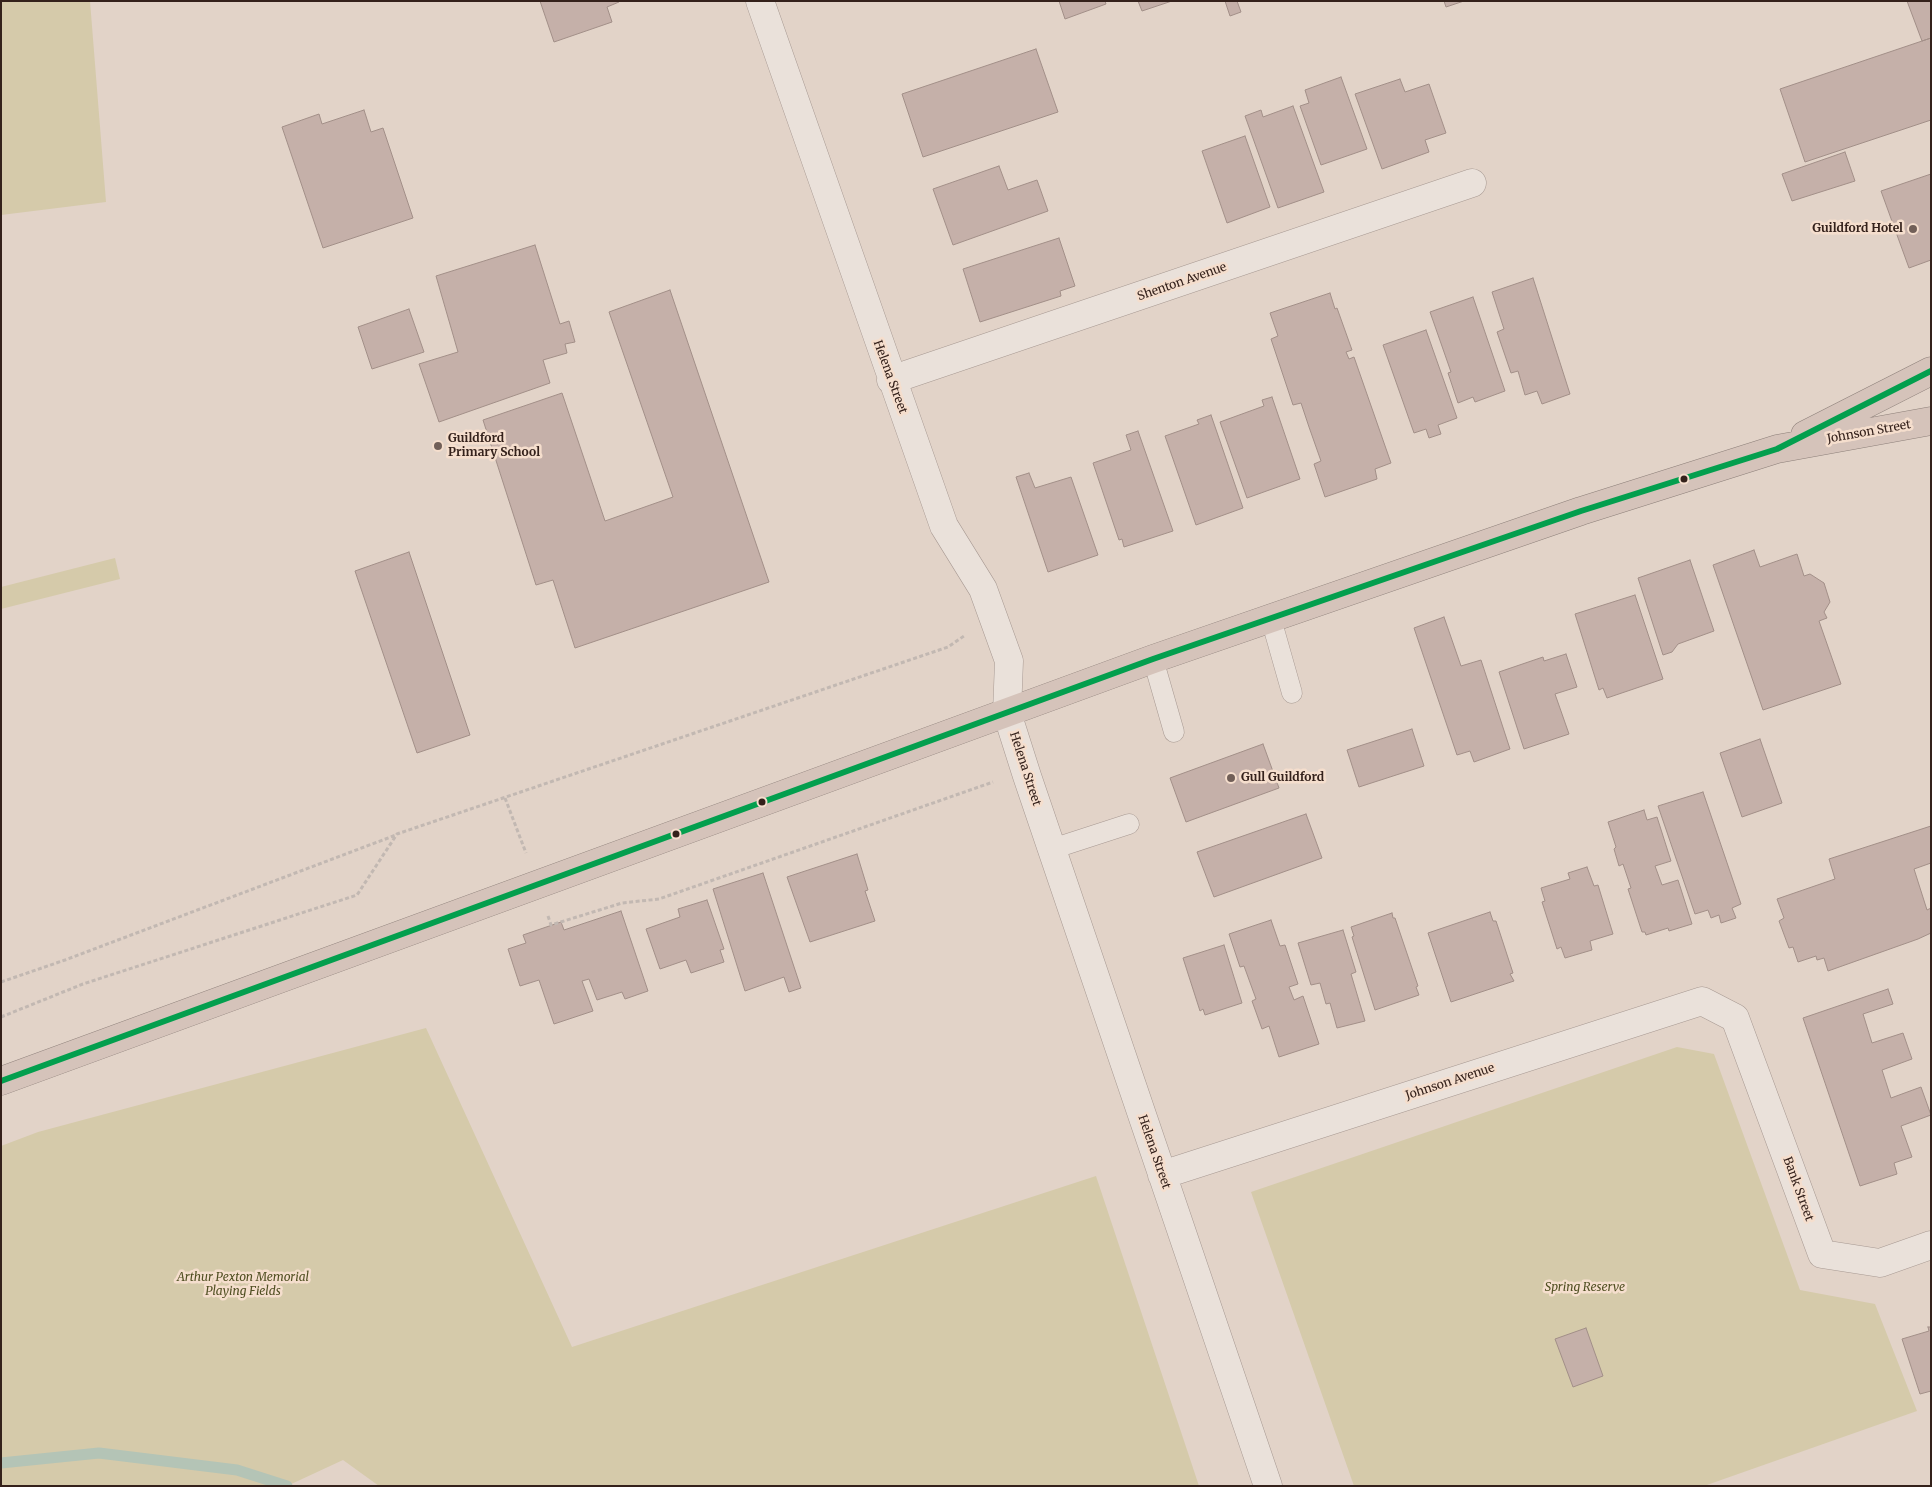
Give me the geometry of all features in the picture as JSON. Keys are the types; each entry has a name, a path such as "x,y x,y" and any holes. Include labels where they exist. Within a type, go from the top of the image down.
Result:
{"highway":[{"name":"Johnson Street","path":"1777,449 1931,371"},
{"name":"Johnson Street","path":"1,1081 1153,659 1582,511 1777,449 1931,421"}],"street":[{"name":"Helena Street","path":"760,1 944,526 984,589 1009,661 1007,713 1026,776 1268,1486"},
{"name":"Shenton Avenue","path":"892,380 1472,184"},
{"name":"Johnson Avenue","path":"1162,1175 1702,1001 1735,1018"},
{"name":"Bank Street","path":"1735,1018 1822,1254 1880,1263 1931,1246"}],"lane":[{"path":"1271,619 1292,693"},
{"path":"1153,659 1174,732"},
{"path":"1052,849 1129,824"}],"path":[{"path":"1,982 65,960 397,834 948,648 992,614"},
{"path":"551,925 622,903 659,899 994,782 1026,776"},
{"path":"1,1017 83,984 357,895 397,834"}],"green space":[{"path":"1,1 90,1 106,202 1,215"},
{"path":"115,558 120,579 1,609 1,587"},
{"name":"Arthur Pexton Memorial Playing Fields","path":"426,1028 572,1347 1096,1176 1199,1486 379,1486 343,1460 287,1486 1,1486 1,1146 38,1132"},
{"name":"Spring Reserve","path":"1677,1047 1714,1054 1800,1290 1875,1304 1917,1411 1704,1486 1354,1486 1251,1192"}],"building":[{"path":"540,1 619,2 607,7 612,22 554,42"},
{"path":"1059,1 1105,1 1106,4 1065,19"},
{"path":"1138,1 1172,1 1142,11"},
{"path":"1225,1 1237,1 1241,12 1230,16"},
{"path":"1444,1 1464,1 1446,7"},
{"path":"1907,1 1931,1 1931,38 1922,41"},
{"path":"1931,38 1931,120 1805,162 1780,89"},
{"path":"1036,49 1058,112 923,157 902,94"},
{"path":"1341,77 1367,149 1321,165 1300,106 1309,103 1305,90"},
{"path":"1400,79 1405,92 1429,84 1446,133 1425,140 1429,152 1382,169 1355,94"},
{"path":"1293,106 1324,192 1278,208 1245,116 1261,110 1263,117"},
{"path":"364,110 371,132 383,128 413,218 323,248 282,127 319,114 322,124"},
{"path":"1245,136 1270,207 1227,223 1202,151"},
{"path":"1845,152 1855,181 1792,201 1782,174"},
{"path":"999,166 1008,190 1037,180 1048,211 953,245 933,189"},
{"name":"Guildford Hotel","path":"1931,174 1931,260 1909,268 1881,191"},
{"path":"1059,238 1075,286 1060,291 1061,296 980,322 963,269"},
{"path":"535,245 560,324 569,321 575,342 565,344 567,353 543,360 550,383 439,422 419,364 458,352 436,276"},
{"path":"1533,278 1570,394 1542,404 1537,391 1525,395 1518,371 1511,373 1497,332 1504,329 1492,292"},
{"path":"670,290 769,582 575,648 553,580 536,585 483,420 562,393 605,521 673,497 609,312"},
{"path":"1330,293 1352,350 1346,352 1349,359 1354,357 1391,463 1375,469 1377,479 1325,497 1314,464 1321,461 1301,403 1293,405 1271,339 1278,336 1270,313"},
{"path":"1473,297 1505,391 1475,402 1473,397 1458,403 1448,373 1451,372 1430,312"},
{"path":"409,309 424,352 372,369 358,327"},
{"path":"1426,330 1457,418 1438,425 1441,434 1429,438 1426,429 1414,433 1383,345"},
{"path":"1272,397 1300,479 1247,498 1220,422 1264,406 1262,400"},
{"path":"1211,415 1243,508 1196,525 1165,436 1199,424 1197,420"},
{"path":"1138,431 1173,531 1124,547 1122,539 1119,540 1093,463 1131,450 1126,435"},
{"path":"1029,473 1035,488 1071,477 1098,555 1048,572 1016,477"},
{"path":"1754,550 1760,567 1797,554 1804,576 1810,574 1824,583 1830,602 1824,612 1827,618 1819,621 1841,684 1763,710 1713,565"},
{"path":"409,552 470,735 417,753 355,571"},
{"path":"1690,560 1714,631 1678,644 1672,652 1663,655 1638,578"},
{"path":"1635,595 1663,679 1607,698 1603,688 1599,690 1575,614"},
{"path":"1444,617 1461,666 1481,660 1510,749 1474,762 1470,751 1457,755 1414,628"},
{"path":"1566,654 1577,687 1555,694 1569,734 1524,749 1499,672 1543,657 1544,661"},
{"path":"1412,729 1424,766 1359,787 1347,750"},
{"path":"1760,739 1782,803 1742,817 1720,753"},
{"path":"1263,744 1279,788 1186,822 1170,778"},
{"path":"1703,792 1741,904 1732,908 1736,918 1721,923 1719,915 1711,918 1708,910 1695,914 1658,806"},
{"path":"1644,810 1647,820 1657,817 1671,861 1655,866 1662,885 1678,880 1692,924 1669,931 1668,928 1646,935 1645,932 1642,932 1628,889 1631,888 1623,864 1619,866 1614,849 1616,847 1608,822"},
{"path":"1306,814 1322,858 1214,897 1197,852"},
{"path":"1931,826 1931,863 1914,869 1927,910 1931,908 1931,933 1828,971 1824,958 1817,960 1816,956 1798,962 1793,947 1789,948 1779,921 1784,918 1777,899 1835,879 1829,859"},
{"path":"857,854 868,890 865,891 875,921 810,942 787,877"},
{"path":"1587,867 1594,886 1598,885 1613,934 1590,941 1592,950 1565,958 1561,947 1557,949 1542,902 1545,901 1541,888 1570,879 1568,873"},
{"path":"763,873 801,988 789,992 784,977 745,991 713,889"},
{"path":"707,900 724,949 720,950 724,962 691,973 686,960 660,969 646,929 680,917 678,909"},
{"path":"621,911 648,991 625,999 622,992 597,1000 589,979 582,981 593,1011 554,1024 539,980 520,986 508,949 526,943 523,935 561,922 564,930"},
{"path":"1490,912 1493,921 1496,921 1513,973 1510,974 1514,981 1451,1002 1428,933"},
{"path":"1392,913 1418,986 1416,987 1419,995 1375,1010 1352,937 1354,936 1351,927"},
{"path":"1271,920 1280,946 1285,945 1298,984 1289,987 1294,1000 1303,996 1319,1044 1279,1057 1269,1026 1262,1029 1252,1001 1256,999 1244,966 1240,967 1229,934"},
{"path":"1343,930 1356,972 1351,974 1365,1021 1337,1028 1330,1003 1326,1004 1320,983 1311,985 1298,943"},
{"path":"1224,945 1242,1003 1205,1015 1203,1009 1200,1011 1183,958"},
{"path":"1888,989 1893,1004 1863,1014 1872,1043 1903,1033 1912,1059 1882,1070 1891,1098 1921,1087 1931,1115 1901,1126 1912,1157 1894,1163 1897,1174 1860,1186 1803,1018"},
{"path":"1928,1327 1931,1327 1931,1391 1920,1394 1902,1339 1929,1331"},
{"path":"1586,1328 1603,1376 1573,1387 1555,1339"}],"waterway":[{"path":"1,1463 99,1453 237,1470 287,1486"}],"transit line":[{"path":"1,1081 1153,659 1581,511 1777,449 1931,371"}],"place":[{"name":"Guildford Hotel","path":"1913,229"},
{"name":"Guildford Primary School","path":"438,446"},
{"name":"Gull Guildford","path":"1231,778"}]}
